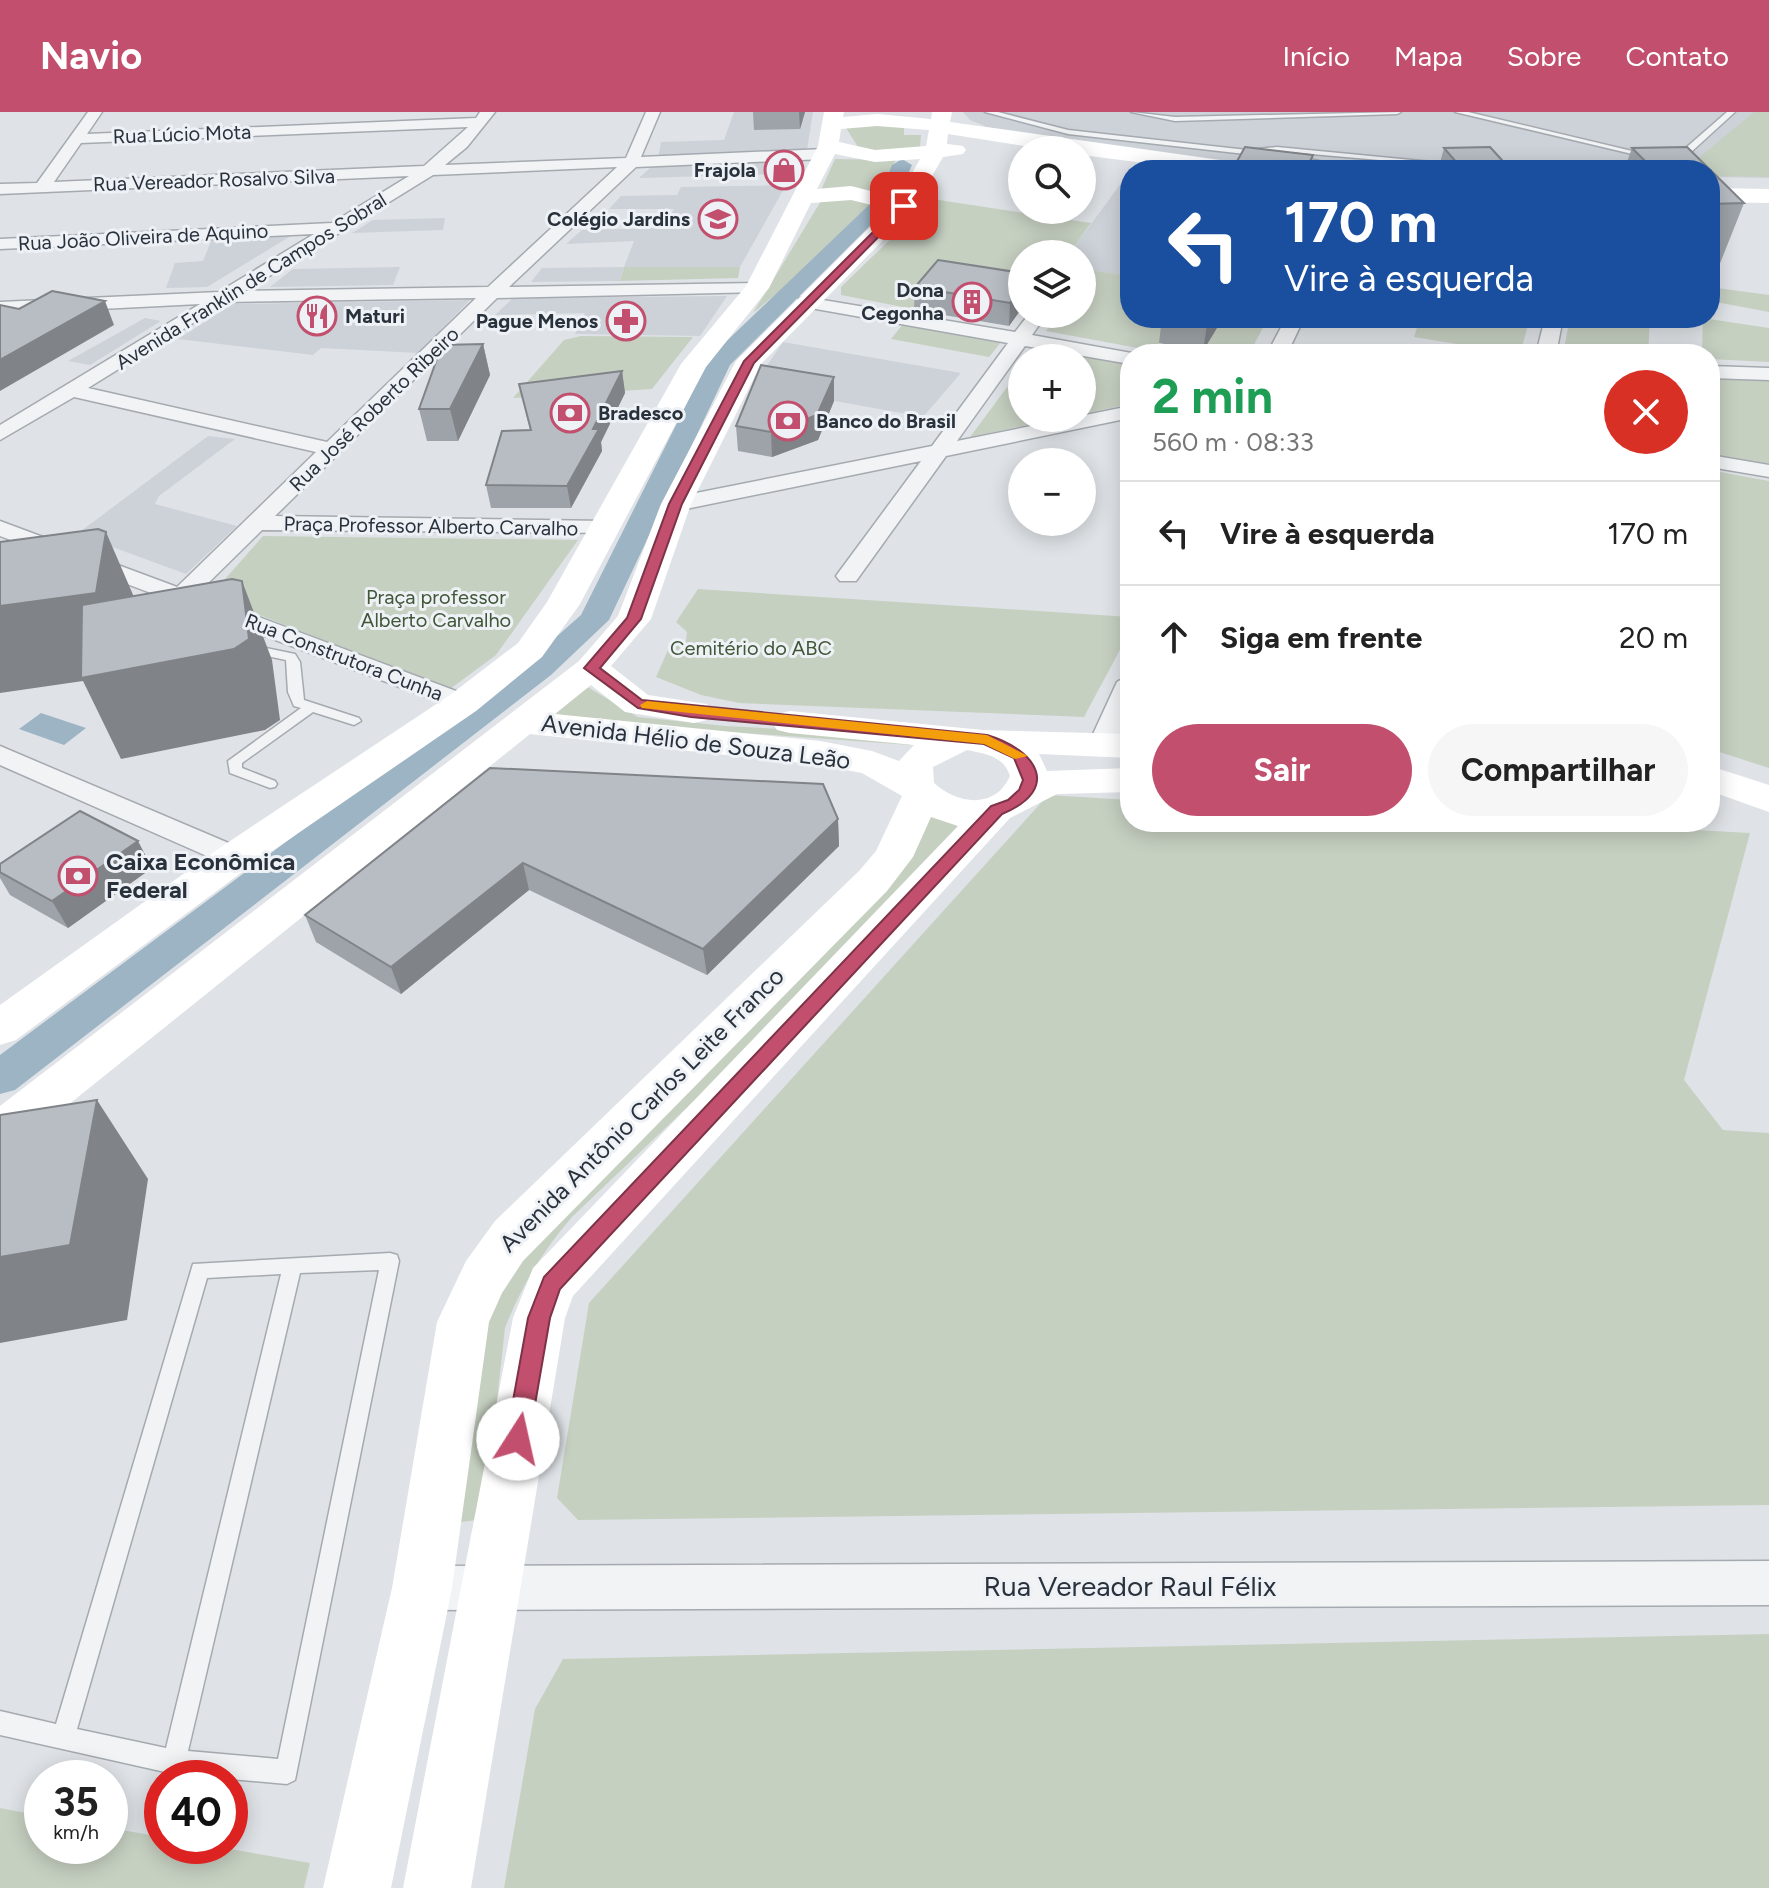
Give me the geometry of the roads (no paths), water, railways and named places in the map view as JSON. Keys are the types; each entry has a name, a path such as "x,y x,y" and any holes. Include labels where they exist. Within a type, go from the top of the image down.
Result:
{"street":[{"path":"42,187 95,112"},
{"name":"Rua José Roberto Ribeiro","path":"195,606 257,523 490,295 631,163 653,112"},
{"path":"0,1028 235,857 463,703 530,650 546,629 605,528 694,364 757,288 804,197 830,134 881,114 939,128 1003,137 1213,160"},
{"name":"Rua Lúcio Mota","path":"74,139 485,117"},
{"name":"Avenida Franklin de Campos Sobral","path":"0,434 427,172 462,144 485,117"},
{"path":"830,134 875,156 939,128 986,149 1008,150"},
{"path":"0,1132 591,668 634,619 676,504 749,361 904,206 939,128"},
{"name":"Rua Vereador Rosalvo Silva","path":"0,189 631,163 830,134"},
{"path":"1096,161 1120,164"},
{"path":"1720,184 1769,184"},
{"path":"804,197 851,193 904,206"},
{"path":"1720,195 1769,196"},
{"name":"Rua João Oliveira de Aquino","path":"0,244 333,228"},
{"path":"0,308 225,297 490,295 757,288"},
{"path":"805,302 1120,356"},
{"path":"848,576 1028,328"},
{"path":"1720,372 1769,374"},
{"path":"74,391 333,450"},
{"path":"676,504 1120,414"},
{"path":"1720,463 1769,471"},
{"name":"Praça Professor Alberto Carvalho","path":"257,523 605,528"},
{"name":"Rua Construtora Cunha","path":"8,537 195,606 237,633 463,703"},
{"name":"Avenida Hélio de Souza Leão","path":"591,668 638,704 977,739 1115,745"},
{"name":"Avenida Hélio de Souza Leão","path":"522,722 820,753 872,763 918,789"},
{"path":"1115,745 1120,724"},
{"path":"977,739 1020,755 1028,767 1030,780 1011,801"},
{"name":"Avenida Antônio Carlos Leite Franco","path":"357,1888 422,1588 463,1322 490,1262 873,881 900,845 918,789 913,770 919,757 931,747 977,739"},
{"path":"0,755 235,857"},
{"path":"918,789 955,811 1011,801 1052,782 1120,780"},
{"path":"1720,782 1769,799"},
{"name":"Avenida Antônio Carlos Leite Franco","path":"437,1888 539,1318 551,1284 1011,801"},
{"path":"1720,807 1769,808"},
{"name":"Rua Vereador Raul Félix","path":"422,1588 1769,1583"}],"lane":[{"path":"989,112 1068,132 1223,160"},
{"path":"1135,112 1202,118 1397,112"},
{"path":"1459,112 1666,160"},
{"path":"1677,160 1731,112"},
{"path":"1248,160 1277,149 1401,160"},
{"path":"237,633 291,657 295,664 296,699 354,721"},
{"path":"270,784 235,770 235,761 311,707"},
{"path":"63,1738 200,1270 390,1261 287,1772 248,1769"},
{"path":"174,1760 292,1266"},
{"path":"0,1723 165,1760"}],"water":[{"path":"41,713 86,728 64,745 19,729"}],"waterway":[{"path":"891,190 902,165"},
{"path":"0,1078 540,668 594,620 719,362 877,208"}],"place":[{"name":"Frajola","path":"784,170"},
{"name":"Colégio Jardins","path":"718,219"},
{"name":"Dona Cegonha","path":"972,302"},
{"name":"Maturi","path":"317,316"},
{"name":"Pague Menos","path":"626,321"},
{"name":"Bradesco","path":"570,413"},
{"name":"Banco do Brasil","path":"788,421"},
{"name":"Caixa Econômica Federal","path":"78,876"}],"park label":[{"name":"Praça professor Alberto Carvalho","path":"436,608"},
{"name":"Cemitério do ABC","path":"751,648"}]}
